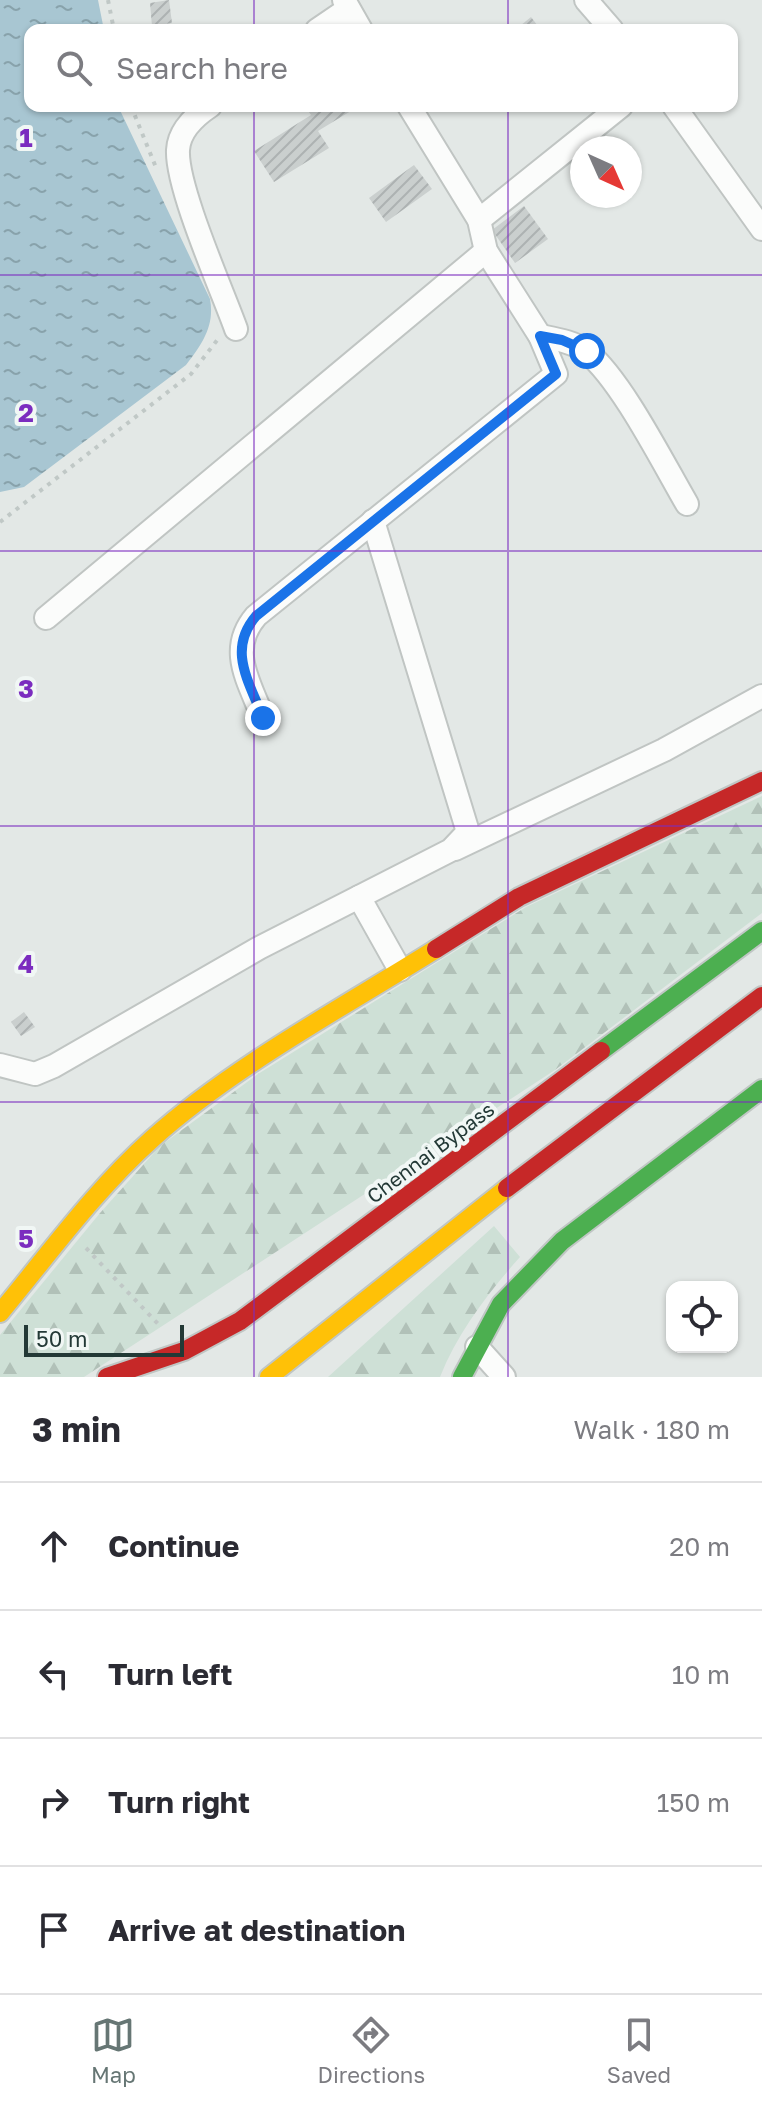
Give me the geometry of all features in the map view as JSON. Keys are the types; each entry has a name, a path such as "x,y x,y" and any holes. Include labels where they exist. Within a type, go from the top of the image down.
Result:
{"main road":[{"path":"0,1313 69,1229 153,1138 250,1066 519,897 762,781"},
{"name":"Chennai Bypass","path":"107,1377 244,1327 762,931"},
{"path":"269,1370 555,1150 762,996"},
{"path":"462,1377 501,1304 562,1241 762,1089"}],"street":[{"path":"586,0 607,24"},
{"path":"324,24 346,4 358,24"},
{"path":"204,112 183,131 177,149 182,181 228,331"},
{"path":"263,718 242,661 243,631 256,616 556,374 540,336 486,251 479,220 413,112"},
{"path":"479,220 614,112"},
{"path":"678,112 762,229"},
{"path":"46,618 486,251"},
{"path":"540,336 562,340 587,351 625,401 687,504"},
{"path":"373,521 463,809 468,832 451,850"},
{"path":"0,1065 35,1074 54,1066 259,948 451,850 664,750 762,696"},
{"path":"359,897 400,970"},
{"path":"477,1347 504,1377"}],"path":[{"path":"108,0 113,24"},
{"path":"133,112 157,172"},
{"path":"0,522 191,374 228,331"},
{"path":"69,1229 184,1351"}],"green space":[{"path":"762,796 762,913 555,1070 84,1377 0,1377 0,1335 100,1213 160,1146 258,1074 526,907"},
{"path":"494,1226 520,1257 475,1314 440,1377 328,1377"}],"water":[{"path":"0,0 98,0 103,24 24,24 24,112 121,112 210,299 211,318 206,334 186,365 24,487 0,492"}],"building":[{"path":"169,0 172,23 152,24 150,3"},
{"path":"531,17 536,24 522,24"},
{"path":"309,112 349,112 318,131 329,148 274,182 254,151 311,115"},
{"path":"414,165 432,189 386,222 369,198"},
{"path":"524,206 548,239 515,263 492,230"},
{"path":"24,1012 35,1027 21,1036 11,1022"}],"traffic: fast":[{"path":"601,1051 762,931"},
{"path":"462,1377 501,1304 562,1241 762,1089"}],"traffic: slow":[{"path":"0,1313 111,1179 183,1113 290,1038 436,949"},
{"path":"269,1377 507,1188"}],"traffic: jam":[{"path":"436,949 519,897 762,781"},
{"path":"507,1188 762,996"},
{"path":"107,1377 184,1351 240,1321 601,1051"}],"route":[{"path":"263,718 242,661 243,631 256,616 556,374 540,336 562,340 587,351"}]}
